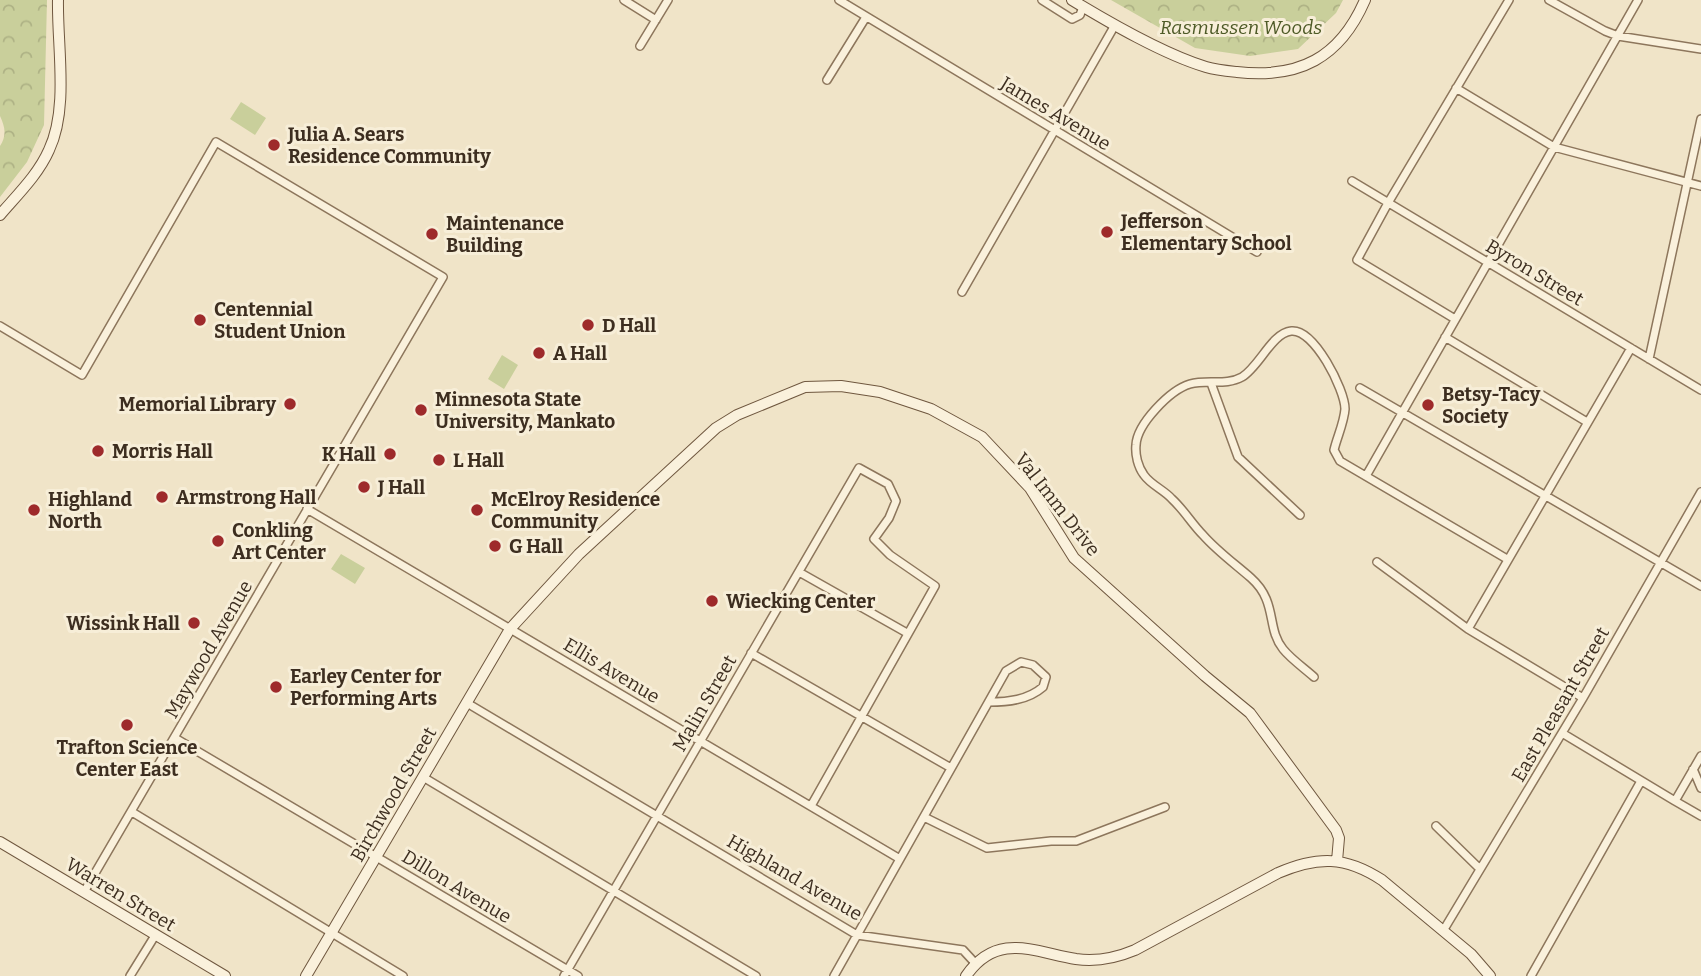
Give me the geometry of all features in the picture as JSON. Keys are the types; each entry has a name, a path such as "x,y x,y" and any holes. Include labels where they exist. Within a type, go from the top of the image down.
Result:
{"street":[{"path":"0,215 41,166 56,133 60,91 58,0"},
{"path":"624,0 656,20"},
{"path":"640,46 668,0"},
{"name":"James Avenue","path":"839,0 1257,252"},
{"path":"1042,0 1072,19 1080,15 1083,7"},
{"path":"1072,0 1115,25 1209,68 1263,75 1302,68 1329,52 1353,25 1365,0"},
{"path":"1455,319 1357,260 1509,0"},
{"path":"1549,0 1605,32 1701,49"},
{"path":"1366,476 1638,0"},
{"path":"827,80 866,17"},
{"path":"962,292 1115,25"},
{"path":"1456,88 1554,148 1701,186"},
{"path":"1648,359 1701,119"},
{"name":"Maywood Avenue","path":"0,326 82,375 216,142 443,277 84,892"},
{"name":"Byron Street","path":"1352,181 1701,390"},
{"path":"1314,677 1283,649 1277,638 1269,604 1254,580 1205,537 1173,499 1143,475 1136,446 1137,436 1147,420 1175,391 1191,384 1236,380 1245,375 1284,334 1290,330 1304,333 1312,340 1326,362 1343,399 1343,419 1334,450 1340,461 1507,559"},
{"path":"1445,337 1587,422"},
{"path":"1468,629 1631,348"},
{"path":"1210,383 1238,457 1300,515"},
{"name":"Val Imm Drive","path":"510,629 579,554 716,428 737,415 805,387 841,386 880,392 931,409 982,438 1030,488 1074,558 1195,668 1250,713 1336,830 1339,838 1337,861"},
{"path":"1360,388 1701,586"},
{"name":"Malin Street","path":"566,973 859,468 888,484 896,501 889,519 874,539 890,555 935,586 907,633"},
{"name":"East Pleasant Street","path":"1443,931 1583,698 1701,492"},
{"name":"Ellis Avenue","path":"307,509 901,859"},
{"path":"1377,562 1468,629 1583,698"},
{"path":"799,572 907,633 811,806"},
{"name":"Birchwood Street","path":"306,976 510,629"},
{"path":"751,653 951,768"},
{"path":"834,976 1006,671 1021,662 1033,665 1046,677 1043,687 1028,697 989,702"},
{"name":"Highland Avenue","path":"467,703 857,935 963,950 975,963"},
{"path":"1562,733 1701,816"},
{"name":"Dillon Avenue","path":"175,738 566,973 578,976"},
{"path":"1675,801 1701,756"},
{"path":"1693,769 1701,788"},
{"path":"423,777 756,976"},
{"path":"1531,976 1641,781"},
{"path":"924,817 987,848 1076,841 1166,807"},
{"path":"132,812 403,976"},
{"path":"1436,826 1480,869"},
{"name":"Warren Street","path":"0,842 225,976"},
{"path":"966,976 975,963 995,952 1020,947 1076,959 1116,958 1299,864 1323,860 1366,869 1382,880 1471,954 1490,976"},
{"path":"131,976 156,934"}],"green space":[{"path":"0,0 47,0 44,125 27,162 0,197 0,146 4,131 0,116"},
{"name":"Rasmussen Woods","path":"1111,0 1343,0 1336,13 1298,49 1250,56 1195,48"},
{"path":"241,102 266,118 255,135 230,119"},
{"path":"502,355 518,365 504,389 488,379"},
{"path":"341,554 365,568 355,584 331,569"}],"place":[{"name":"Julia A. Sears Residence Community","path":"274,145"},
{"name":"Jefferson Elementary School","path":"1107,232"},
{"name":"Maintenance Building","path":"432,234"},
{"name":"Centennial Student Union","path":"200,320"},
{"name":"D Hall","path":"588,325"},
{"name":"A Hall","path":"539,353"},
{"name":"Memorial Library","path":"290,404"},
{"name":"Betsy-Tacy Society","path":"1428,405"},
{"name":"Minnesota State University, Mankato","path":"421,410"},
{"name":"Morris Hall","path":"98,451"},
{"name":"K Hall","path":"390,454"},
{"name":"L Hall","path":"439,460"},
{"name":"J Hall","path":"364,487"},
{"name":"Armstrong Hall","path":"162,497"},
{"name":"Highland North","path":"34,510"},
{"name":"McElroy Residence Community","path":"477,510"},
{"name":"Conkling Art Center","path":"218,541"},
{"name":"G Hall","path":"495,546"},
{"name":"Wiecking Center","path":"712,601"},
{"name":"Wissink Hall","path":"194,623"},
{"name":"Earley Center for Performing Arts","path":"276,687"},
{"name":"Trafton Science Center East","path":"127,725"}]}
